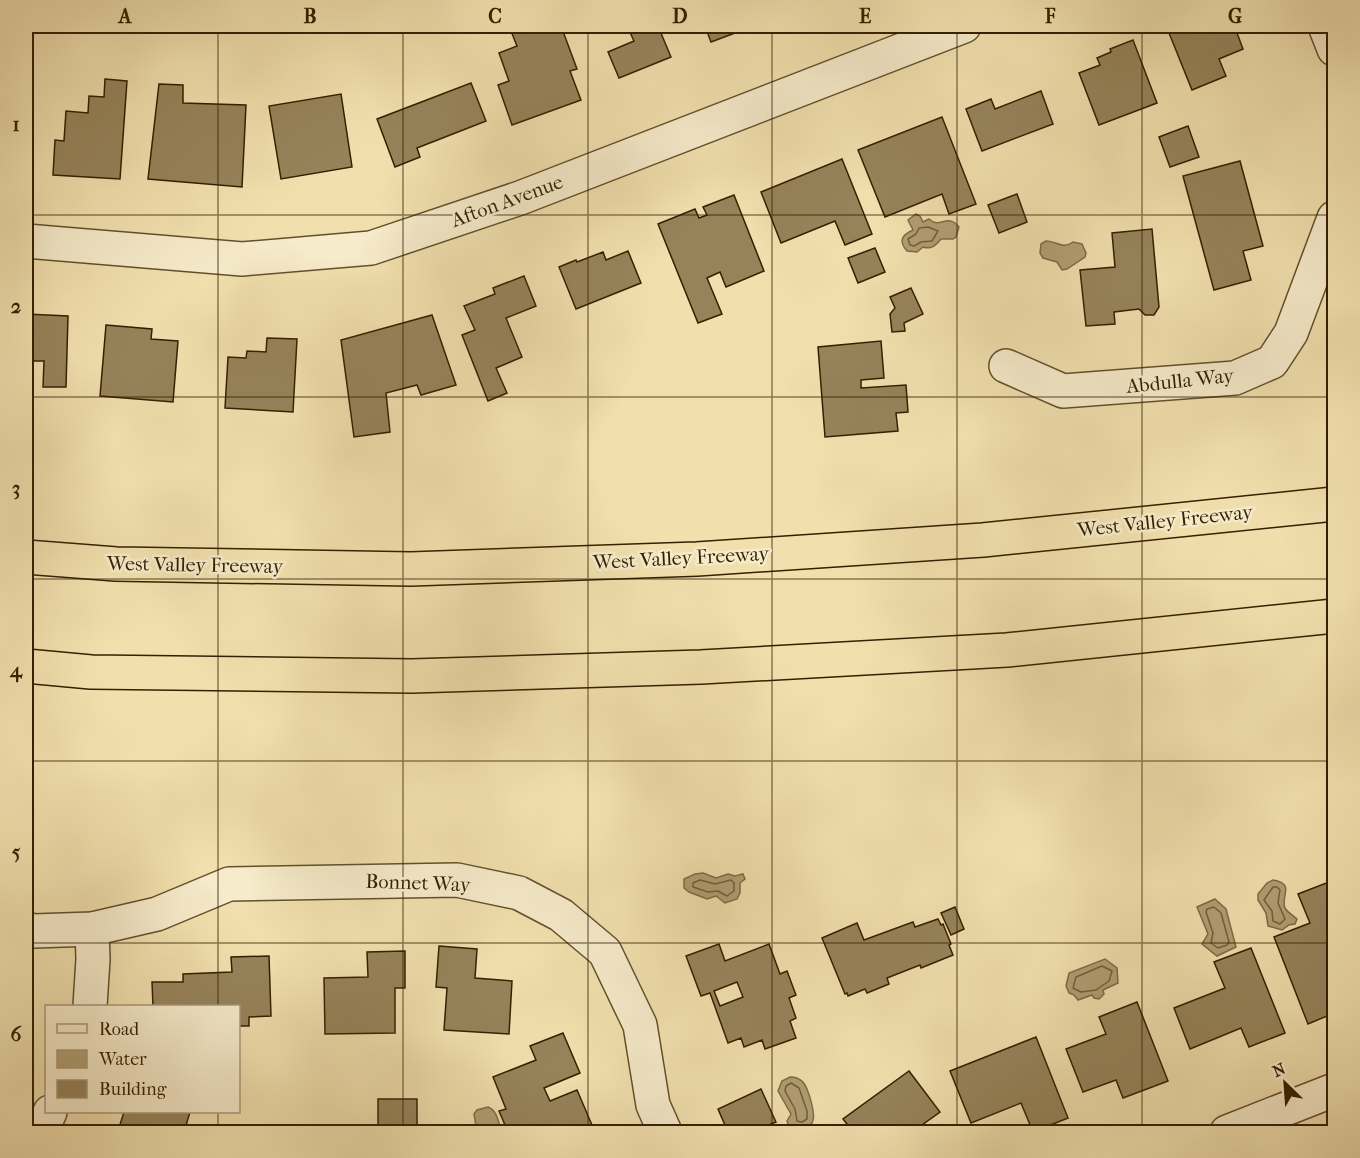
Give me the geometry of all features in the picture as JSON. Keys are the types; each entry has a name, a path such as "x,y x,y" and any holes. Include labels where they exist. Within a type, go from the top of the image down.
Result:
{"highway":[{"name":"West Valley Freeway","path":"26,557 116,564 411,569 697,559 983,540 1335,504"},
{"path":"26,666 91,672 412,676 701,667 1007,650 1335,616"}],"street":[{"name":"Afton Avenue","path":"26,241 242,259 371,248 520,198 964,26"},
{"path":"1325,26 1335,49"},
{"name":"Abdulla Way","path":"1006,366 1063,391 1235,378 1272,362 1291,333 1335,218"},
{"name":"Bonnet Way","path":"26,929 34,931 92,929 157,914 229,885 457,880 519,892 561,915 605,952 640,1025 653,1105 666,1132"},
{"path":"90,1005 92,929"},
{"path":"1227,1132 1335,1090"},
{"path":"41,1132 50,1113"}],"water":[{"path":"916,214 923,222 929,219 937,223 951,221 955,223 959,227 956,237 941,239 934,246 923,247 917,252 907,251 902,239 913,230 908,220"},
{"path":"1046,241 1063,245 1073,242 1082,244 1086,253 1085,257 1062,270 1057,262 1043,258 1040,253 1041,244"},
{"path":"703,873 716,878 728,874 735,876 743,874 745,879 740,883 740,893 737,899 725,903 716,896 707,899 684,888 684,879"},
{"path":"1273,880 1286,887 1285,908 1297,919 1295,924 1282,930 1268,926 1266,913 1258,900 1258,894 1267,883"},
{"path":"1215,899 1226,909 1236,947 1217,956 1202,944 1208,934 1197,907"},
{"path":"1105,959 1117,968 1118,983 1103,990 1104,994 1099,999 1092,995 1078,1000 1069,993 1066,986 1069,973"},
{"path":"790,1077 798,1079 805,1085 813,1114 810,1125 791,1132 787,1121 791,1114 778,1091 782,1081"},
{"path":"488,1107 496,1114 502,1132 477,1132 474,1114 477,1110"}],"building":[{"path":"509,26 561,26 577,69 570,71 581,100 512,125 498,85 509,81 499,53 517,46"},
{"path":"597,26 620,26 601,33"},
{"path":"627,26 658,26 671,57 619,78 608,52 634,41"},
{"path":"705,26 741,26 743,30 711,42"},
{"path":"1173,26 1254,26 1237,33 1243,49 1219,59 1226,76 1192,90 1167,28"},
{"path":"1133,40 1157,103 1099,125 1079,73 1100,65 1097,58 1111,52 1110,49"},
{"path":"105,79 127,81 120,179 53,175 55,140 64,141 66,111 88,113 89,96 104,97"},
{"path":"471,83 486,121 417,148 420,157 395,167 377,119"},
{"path":"159,84 183,85 183,103 246,105 242,187 148,179"},
{"path":"1041,91 1053,124 982,151 966,109 991,99 995,109"},
{"path":"341,94 352,167 281,179 269,106"},
{"path":"942,117 976,204 949,214 942,194 885,217 858,150"},
{"path":"1188,126 1199,157 1170,167 1159,137"},
{"path":"842,159 872,234 845,245 835,221 781,243 761,192"},
{"path":"1240,161 1263,246 1243,251 1251,280 1214,290 1183,176"},
{"path":"1017,194 1027,222 999,233 988,205"},
{"path":"734,195 764,271 726,287 720,272 707,278 722,314 698,323 658,224 695,209 699,218 707,215 703,207"},
{"path":"1152,229 1159,307 1154,315 1145,315 1139,309 1114,312 1115,324 1086,326 1080,270 1115,267 1112,233"},
{"path":"875,248 885,272 858,283 848,258"},
{"path":"628,251 641,283 576,309 559,267 603,252 606,260"},
{"path":"524,276 536,306 506,318 522,357 496,368 507,393 488,401 462,335 475,330 464,306 495,294 493,288"},
{"path":"911,288 923,314 904,323 905,331 892,332 890,314 895,308 890,297"},
{"path":"26,314 68,316 66,387 43,387 44,361 26,361"},
{"path":"432,315 456,385 421,395 417,385 386,393 390,432 354,437 341,340"},
{"path":"106,325 152,329 151,339 178,341 173,402 100,396"},
{"path":"267,338 297,339 293,412 225,408 228,357 246,358 247,351 266,352"},
{"path":"881,341 884,378 861,380 861,388 906,385 908,412 896,413 898,431 825,437 818,347"},
{"path":"1334,880 1334,1013 1308,1024 1274,937 1310,923 1298,894"},
{"path":"955,907 964,929 951,935 941,913"},
{"path":"938,919 941,925 943,924 953,955 887,978 889,984 867,993 865,989 848,996 847,993 845,994 822,938 857,923 864,940 913,922 915,927"},
{"path":"719,944 725,961 769,944 780,974 787,971 796,995 789,998 796,1018 790,1021 796,1038 765,1049 762,1040 744,1047 741,1038 728,1043 710,993 701,996 686,956","holes":["737,982 743,997 720,1006 714,991"]},
{"path":"439,946 477,949 475,978 512,981 509,1034 444,1030 447,988 436,987"},
{"path":"1251,948 1285,1033 1249,1047 1241,1028 1190,1049 1174,1008 1225,988 1214,962"},
{"path":"405,951 405,988 395,988 395,1033 325,1034 324,978 368,977 367,952"},
{"path":"269,956 271,1016 249,1017 249,1026 240,1026 240,1005 153,1005 152,982 183,982 183,974 232,972 231,957"},
{"path":"1137,1002 1168,1081 1123,1098 1116,1080 1083,1092 1066,1049 1106,1034 1099,1017"},
{"path":"563,1033 580,1073 544,1088 550,1101 577,1090 592,1125 573,1132 508,1132 499,1111 506,1109 493,1077 536,1060 530,1046"},
{"path":"1036,1037 1068,1118 1033,1132 1021,1103 971,1123 950,1071"},
{"path":"909,1071 940,1112 912,1132 853,1132 843,1119"},
{"path":"761,1089 776,1122 771,1124 775,1132 728,1132 718,1109"},
{"path":"378,1099 417,1099 417,1132 330,1132 330,1128 378,1128"},
{"path":"124,1113 190,1113 184,1132 118,1131"}]}
